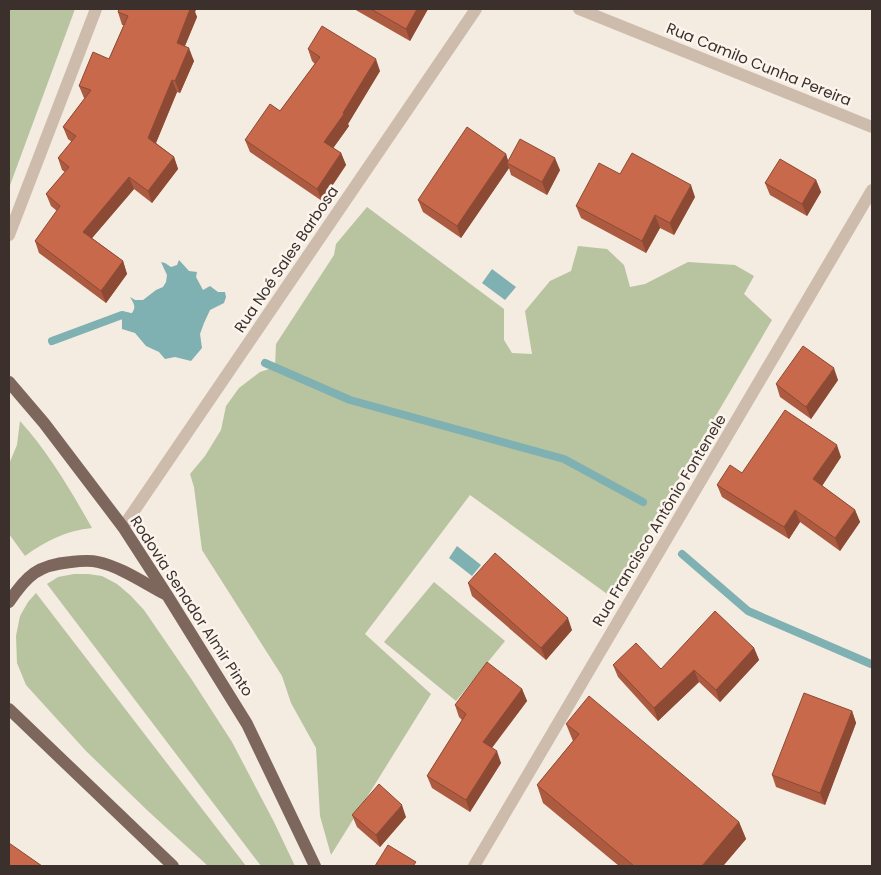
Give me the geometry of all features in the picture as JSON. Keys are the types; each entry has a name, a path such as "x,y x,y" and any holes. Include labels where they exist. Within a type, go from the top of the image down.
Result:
{"main road":[{"name":"Rodovia Senador Almir Pinto","path":"9,382 44,423 123,527 167,595 247,724 315,866"},
{"path":"9,602 17,589 39,569 54,563 77,561 97,561 167,595"},
{"path":"9,708 173,866"}],"street":[{"path":"9,235 96,9"},
{"name":"Rua Noé Sales Barbosa","path":"123,527 476,9"},
{"name":"Rua Camilo Cunha Pereira","path":"579,9 872,127"},
{"name":"Rua Francisco Antônio Fontenele","path":"474,866 872,190"}],"green space":[{"path":"9,9 75,9 9,188"},
{"path":"367,207 504,309 504,340 512,353 532,354 525,311 550,281 571,271 578,246 607,249 624,265 630,287 645,284 688,262 735,265 754,276 744,294 772,320 610,596 470,495 365,634 431,694 331,855 320,816 316,748 291,703 282,676 202,550 194,487 190,474 205,456 221,430 226,406 239,388 260,372 275,367 276,344 334,255 336,244"},
{"path":"20,421 50,459 92,528 74,531 56,538 25,556 9,534 9,464 17,445"},
{"path":"74,574 102,576 117,584 144,610 232,742 295,866 261,866 47,584 58,577"},
{"path":"434,582 505,641 456,701 384,642"},
{"path":"36,593 246,866 208,866 86,751 26,685 17,663 16,636 20,616"}],"water":[{"path":"179,260 189,271 197,272 196,277 203,290 210,286 218,292 225,292 226,297 224,303 210,310 200,334 202,348 191,361 175,357 165,359 159,352 146,346 135,333 122,329 122,315 129,317 134,309 130,297 135,300 143,300 163,287 167,275 161,262 171,267 177,265"},
{"path":"492,269 516,287 505,300 482,283"},
{"path":"457,546 481,565 472,576 449,558"}],"building":[{"path":"119,9 190,9 177,43 189,48 175,81 172,80 148,138 174,157 148,191 129,177 83,232 123,261 101,291 35,241 60,206 46,194 69,167 58,158 76,136 63,127 91,90 79,86 93,52 109,59 128,16 118,12"},
{"path":"371,9 417,9 406,29"},
{"path":"322,26 376,59 344,114 324,142 341,153 317,189 245,140 270,104 280,111 320,57 308,49"},
{"path":"467,127 506,154 457,226 418,200"},
{"path":"520,139 555,158 542,182 507,163"},
{"path":"632,153 691,185 670,223 655,215 642,241 576,206 599,163 620,174"},
{"path":"780,159 816,180 802,204 765,183"},
{"path":"803,346 834,368 806,407 776,384"},
{"path":"785,410 837,445 813,479 855,510 835,538 795,510 784,527 717,485 730,465 742,473"},
{"path":"495,553 568,618 541,648 468,583"},
{"path":"715,611 754,648 716,690 694,670 654,708 613,665 636,643 661,669"},
{"path":"487,662 522,689 483,742 497,751 466,800 427,776 466,714 455,705"},
{"path":"804,693 852,711 820,793 772,775"},
{"path":"589,696 739,822 702,866 634,866 537,785 579,734 566,724"},
{"path":"379,784 402,805 376,835 352,815"},
{"path":"9,843 42,866 9,866"},
{"path":"388,845 416,862 413,866 375,866"}],"waterway":[{"path":"52,341 122,315 130,317"},
{"path":"265,363 350,400 564,459 643,502"},
{"path":"682,554 748,611 871,664"}]}
